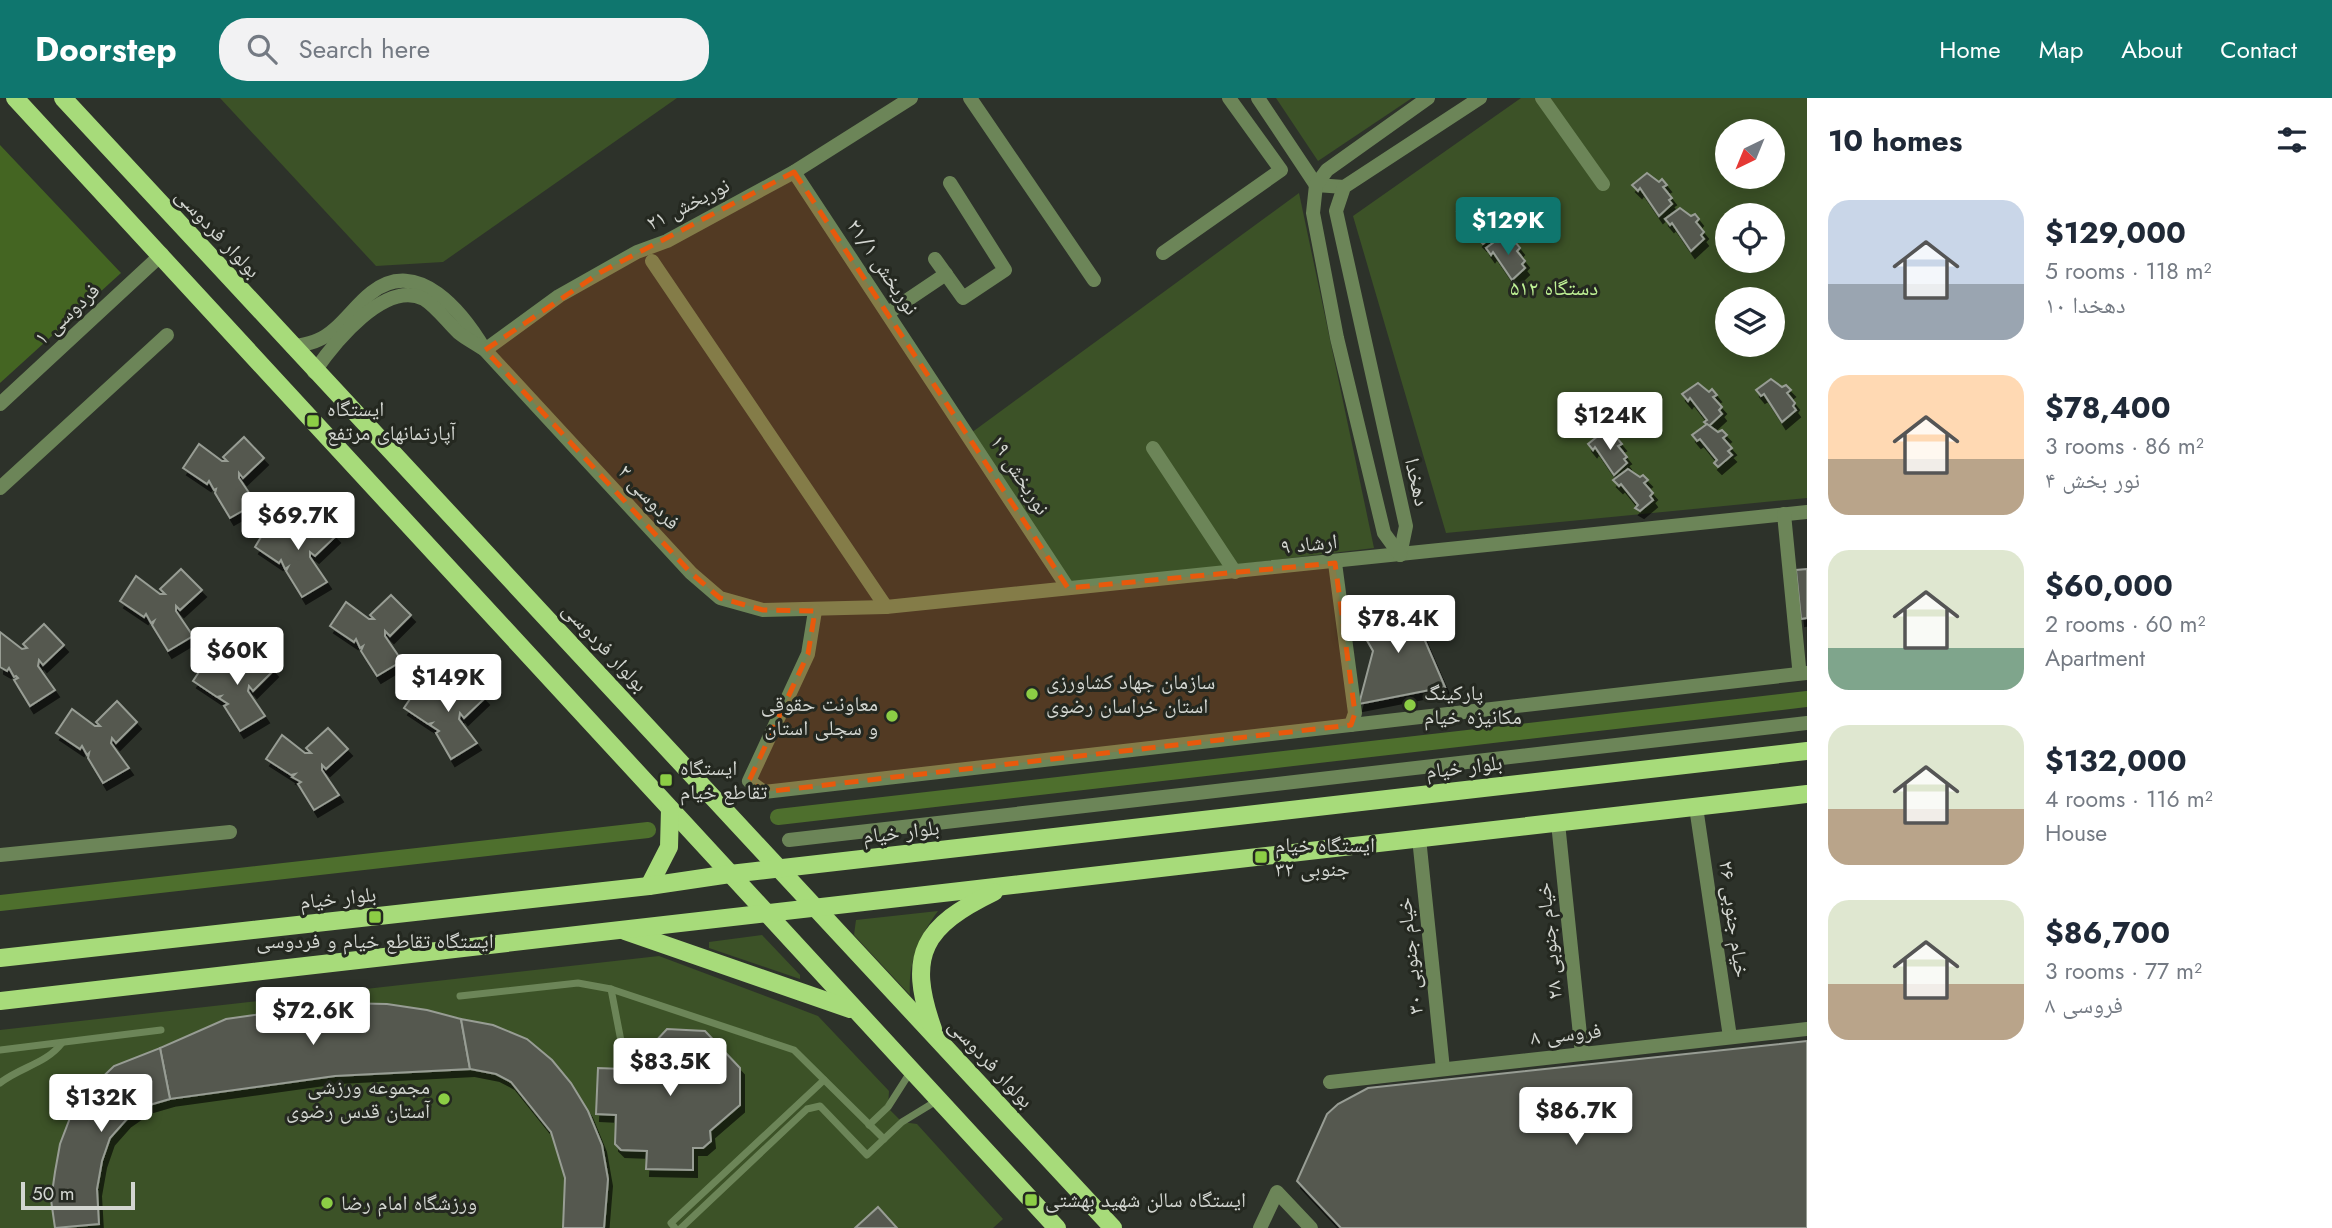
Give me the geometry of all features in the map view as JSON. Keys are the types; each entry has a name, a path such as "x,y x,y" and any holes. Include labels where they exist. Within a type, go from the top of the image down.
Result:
{"main road":[{"path":"15,98 162,254 853,1010 1057,1228"},
{"name":"بولوار فردوسی","path":"63,98 314,372 782,869 1113,1228"},
{"name":"بلوار خیام","path":"0,958 649,886 730,874 1807,751"},
{"path":"0,1001 1807,794"},
{"path":"649,886 668,847 670,810"},
{"path":"935,1036 919,979 921,961 930,940 944,921 965,906 1014,885"},
{"path":"622,929 853,1010"}],"street":[{"name":"نوربخش ۲۱","path":"485,350 559,296 637,251 667,241 794,172 911,98"},
{"path":"970,98 1094,280"},
{"path":"1163,253 1281,170 1229,98"},
{"path":"1258,98 1316,185"},
{"path":"1316,185 1326,170 1413,102 1428,98"},
{"path":"1316,185 1344,187 1480,98"},
{"path":"1542,98 1603,184"},
{"name":"نوربخش ۲۱/۱","path":"794,172 937,386"},
{"path":"936,259 963,298 1005,270 950,183"},
{"name":"دهخدا","path":"1316,185 1313,213 1338,338 1384,533 1399,555"},
{"name":"دهخدا","path":"1344,187 1336,211 1406,526 1399,555"},
{"name":"فردوسی ۱","path":"0,404 162,254"},
{"path":"652,261 886,607"},
{"path":"888,313 946,274"},
{"name":"فردوسی ۲","path":"292,347 321,340 373,291 391,282 411,281 433,288 469,323 485,350 691,573 720,598 762,610 815,611"},
{"name":"فردوسی ۲","path":"314,372 330,350 381,302 395,295 409,294 426,300 460,334 485,350"},
{"path":"0,488 167,335"},
{"name":"نوربخش ۱۹","path":"937,386 1068,587"},
{"path":"1153,448 1236,572"},
{"name":"ارشاد ۹","path":"815,611 886,607 1068,587 1335,563 1807,512"},
{"path":"815,611 807,654 749,781 764,792 1803,670 1784,514"},
{"path":"1335,563 1355,713 1351,725"},
{"path":"789,840 1807,723"},
{"name":"خیام جنوبی ۲۶","path":"1696,807 1730,1037"},
{"name":"خیام جنوبی ۲۸","path":"1558,823 1582,1054"},
{"path":"0,855 230,832"},
{"name":"خیام جنوبی ۳۰","path":"1419,838 1443,1069"},
{"name":"فروسی ۸","path":"1330,1082 1807,1029"},
{"path":"1260,1228 1277,1192 1311,1228"}],"lane":[{"path":"460,996 578,983 611,989 794,1050 884,1139"},
{"path":"611,989 621,1041"},
{"path":"0,1051 161,1030"},
{"path":"0,1083 10,1075 52,1056 62,1042"},
{"path":"869,1125 888,1107 911,1070"},
{"path":"673,1225 824,1080"},
{"path":"681,1228 807,1109 820,1106 867,1155 902,1122 939,1100"}],"highlighted area":[{"path":"794,172 1068,588 1335,563 1355,713 1351,725 764,792 749,781 808,654 815,611 763,610 720,598 691,573 485,350 601,272"}],"green space":[{"path":"220,98 677,98 443,262 376,266"},
{"path":"1276,98 1412,98 1318,161"},
{"name":"۵۱۲ دستگاه","path":"1521,98 1807,98 1807,498 1446,533 1353,216"},
{"path":"0,145 121,273 0,383"},
{"path":"1299,193 1374,548 1072,584 971,433"},
{"path":"938,911 916,950 910,995 854,935 856,920"},
{"path":"762,935 800,975 800,979 709,948 709,942"},
{"name":"مجموعه ورزشی آستان قدس رضوی","path":"659,956 818,1016 889,1091 888,1108 902,1122 917,1124 1003,1219 993,1228 0,1228 0,1030"}],"building":[{"path":"1647,173 1659,182 1662,179 1667,185 1663,187 1672,198 1669,200 1672,204 1659,216 1640,188 1638,191 1632,185"},
{"path":"1472,201 1483,210 1487,207 1492,212 1488,215 1497,225 1494,228 1497,232 1483,244 1479,240 1482,237 1465,216 1462,219 1457,212"},
{"path":"1680,208 1691,216 1695,214 1699,219 1696,222 1704,232 1701,235 1704,239 1691,251 1672,223 1670,225 1665,219"},
{"path":"1501,237 1512,245 1516,243 1520,248 1517,251 1525,261 1522,264 1525,268 1512,280 1493,252 1491,255 1486,248"},
{"path":"1771,379 1791,390 1787,393 1795,403 1793,406 1796,410 1782,422 1764,394 1761,396 1756,390"},
{"path":"1698,383 1709,392 1712,389 1717,395 1713,397 1722,407 1719,410 1722,414 1709,426 1690,398 1688,401 1682,394"},
{"path":"1707,424 1718,432 1722,430 1727,435 1723,438 1732,448 1728,451 1732,455 1718,467 1714,463 1717,460 1700,439 1697,441 1692,435"},
{"path":"1603,432 1614,441 1617,438 1622,444 1618,446 1627,457 1624,459 1627,463 1614,475 1595,447 1593,450 1588,444"},
{"path":"244,437 264,458 243,478 239,473 239,478 256,503 230,518 215,493 216,489 214,490 209,481 207,484 183,468 199,444 222,461 227,461 223,457"},
{"path":"1628,469 1640,477 1643,475 1648,480 1644,483 1653,493 1650,496 1653,500 1640,511 1635,508 1638,505 1621,484 1619,486 1613,480"},
{"path":"316,515 336,536 315,556 310,552 310,557 327,582 302,597 286,571 288,567 285,569 281,560 279,563 255,547 270,522 294,540 299,540 295,535"},
{"path":"181,569 202,590 180,610 176,606 176,611 193,636 168,651 152,625 154,621 151,623 146,614 144,617 120,601 136,576 160,594 165,594 160,589"},
{"path":"1807,569 1807,618 1801,619 1796,570"},
{"path":"391,595 411,615 390,636 385,631 385,636 402,661 377,676 361,651 363,646 360,648 356,639 354,642 330,626 346,602 369,619 374,619 370,615"},
{"path":"1428,598 1419,627 1445,687 1359,704 1373,651 1357,623"},
{"path":"44,624 64,645 43,665 39,660 38,666 55,690 30,706 14,680 18,678 14,677 9,668 7,671 0,667 0,632 22,649 27,648 23,644"},
{"path":"254,650 274,670 253,691 249,686 248,691 265,716 240,731 224,706 228,704 219,698 221,696 217,697 193,681 209,657 232,674 237,674 233,670"},
{"path":"465,677 485,698 464,718 460,713 459,719 477,743 451,759 436,733 439,731 430,725 432,723 428,724 404,708 420,684 443,701 448,701 444,697"},
{"path":"117,701 137,722 116,743 112,738 111,743 129,768 103,783 88,758 89,753 87,755 82,746 80,749 56,733 72,709 95,726 100,726 96,722"},
{"path":"328,728 348,749 326,769 322,765 322,770 339,795 314,810 298,784 301,782 292,777 295,774 291,775 266,759 282,735 305,753 311,753 306,748"},
{"path":"339,1003 387,1004 461,1019 470,1069 335,1076 170,1099 160,1048 226,1019"},
{"path":"461,1019 493,1025 527,1039 552,1060 571,1083 588,1111 602,1145 608,1179 604,1228 563,1228 565,1178 551,1132 511,1082 496,1074 470,1069"},
{"path":"667,1029 705,1031 740,1068 740,1105 710,1131 711,1141 703,1148 693,1148 693,1170 646,1169 647,1151 621,1150 615,1144 616,1115 596,1114 598,1068 623,1069 623,1061 628,1056 642,1056"},
{"path":"1807,1041 1807,1228 1341,1228 1297,1181 1327,1114 1338,1104 1368,1088"},
{"path":"160,1048 170,1099 146,1106 126,1120 110,1138 97,1189 99,1224 55,1228 51,1200 60,1144 70,1118 88,1091 114,1066"},
{"path":"878,1207 897,1228 855,1228"}],"waterway":[{"path":"778,817 1807,699"},
{"path":"0,903 648,830"}],"place":[{"name":"ایستگاه آپارتمانهای مرتفع","path":"313,421"},
{"name":"سازمان جهاد کشاورزی استان خراسان رضوی","path":"1032,694"},
{"name":"پارکینگ مکانیزه خیام","path":"1410,705"},
{"name":"معاونت حقوقی و سجلی استان","path":"892,716"},
{"name":"ایستگاه تقاطع خیام","path":"666,780"},
{"name":"ایستگاه خیام جنوبی ۳۲","path":"1261,857"},
{"name":"ایستگاه تقاطع خیام و فردوسی","path":"375,917"},
{"name":"مجموعه ورزشی آستان قدس رضوی","path":"444,1099"},
{"name":"ایستگاه سالن شهید بهشتی","path":"1031,1200"},
{"name":"ورزشگاه امام رضا","path":"327,1203"}]}
